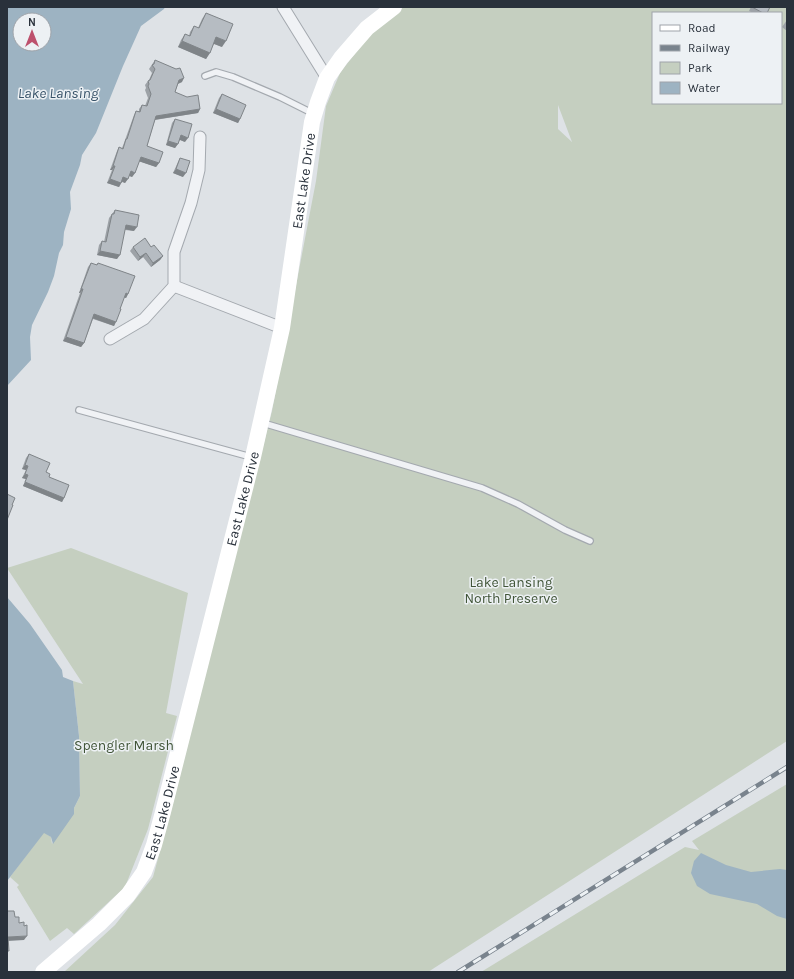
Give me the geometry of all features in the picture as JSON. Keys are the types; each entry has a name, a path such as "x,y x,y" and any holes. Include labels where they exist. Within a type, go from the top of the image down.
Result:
{"street":[{"path":"283,7 327,78"},
{"name":"East Lake Drive","path":"43,972 99,924 128,895 144,872 154,845 253,457 282,328 314,114 327,78 341,58 367,28 394,7"},
{"path":"110,339 144,319 174,286 174,252 191,203 199,170 200,137"},
{"path":"174,286 282,328"}],"lane":[{"path":"205,76 216,72 233,77 280,97 314,114"},
{"path":"79,410 253,457"},
{"path":"261,422 482,488 518,504 565,530 590,541"}],"green space":[{"name":"Lake Lansing North Preserve","path":"403,7 787,7 787,741 428,972 64,972 115,925 153,877 272,411 316,181 326,106 340,73 373,30","holes":["558,105 572,142 558,129"]},
{"name":"Spengler Marsh","path":"71,548 188,593 166,713 177,716 148,829 125,887 74,934 67,928 50,941 17,887 19,885 10,877 44,832 51,837 52,844 80,796 79,736 73,681 83,684 7,568"},
{"path":"787,784 787,972 481,972 685,847 699,850 692,841"}],"water":[{"name":"Lake Lansing","path":"7,7 165,7 141,26 96,133 82,155 70,192 71,209 54,276 32,325 30,337 31,360 7,386"},
{"path":"7,597 30,624 62,670 63,677 73,681 79,736 80,796 74,808 74,814 53,844 51,837 44,833 7,881"},
{"path":"701,853 726,865 751,872 780,869 787,870 787,919 777,916 757,904 710,894 697,886 691,873 694,861"}],"building":[{"path":"752,7 770,7 768,12 761,12"},
{"path":"206,13 233,24 226,41 216,37 210,53 182,41 185,34 190,36 194,26 199,28"},
{"path":"155,60 176,69 180,68 184,78 179,80 175,92 187,97 198,95 200,109 156,116 147,146 163,152 159,163 141,157 135,173 131,171 128,179 123,177 121,183 110,179 115,166 113,166 119,147 123,149 136,111 140,112 142,105 147,106 151,94 148,81 150,80 155,69 152,65 154,64"},
{"path":"222,94 246,105 240,119 216,109"},
{"path":"175,119 192,124 188,138 181,135 178,144 168,141"},
{"path":"180,158 190,161 186,173 176,169"},
{"path":"115,210 139,215 137,227 126,225 120,255 100,251 102,241 106,242 112,214 114,214"},
{"path":"145,238 151,247 154,245 163,256 153,263 146,253 140,257 133,247"},
{"path":"91,263 97,265 98,263 135,276 128,294 126,293 116,322 94,314 84,343 66,337"},
{"path":"29,454 50,463 46,472 50,474 49,477 69,485 64,498 25,482 28,475 25,474 28,466 25,465"},
{"path":"7,494 15,498 7,520"},
{"path":"7,911 14,911 15,917 19,917 19,923 24,922 24,926 27,925 27,936 8,937 9,951 7,951"}],"railway":[{"path":"458,972 787,767"}]}
